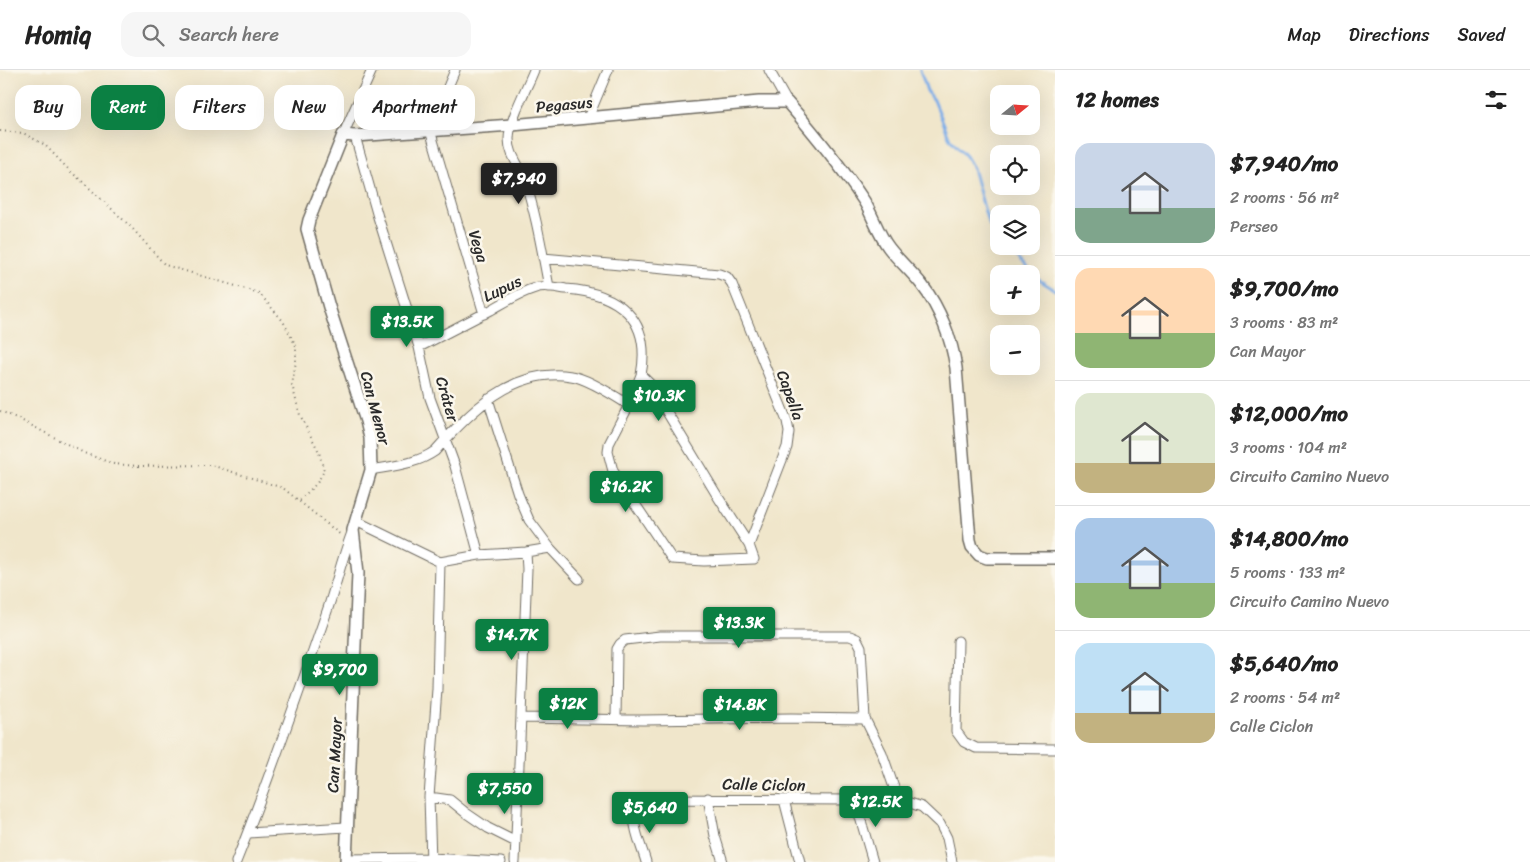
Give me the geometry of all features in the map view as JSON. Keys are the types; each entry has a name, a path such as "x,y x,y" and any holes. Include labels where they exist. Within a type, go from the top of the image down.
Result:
{"street":[{"name":"Can Menor","path":"355,525 372,470 370,438 307,229 343,135 372,70"},
{"path":"449,85 455,70"},
{"path":"534,70 512,125 509,138 510,150 524,178 536,222 549,287"},
{"path":"588,118 608,70"},
{"path":"769,70 787,102 825,146 865,203 889,248 924,287 946,330 956,368 966,498 972,547 978,555 987,558 1055,558"},
{"name":"Pegasus","path":"475,127 759,102 787,102"},
{"name":"Pegasus","path":"343,135 355,136 430,130"},
{"name":"Vega","path":"430,130 484,314"},
{"name":"Cráter","path":"355,136 378,217 419,347 430,398 455,466 479,555"},
{"name":"Capella","path":"543,258 719,274 727,277 732,284 787,421 789,432 787,447 749,545 754,559 677,560 672,559 667,554 613,471 609,460 609,444 629,405"},
{"name":"Lupus","path":"419,347 516,296 540,287 576,289 616,302 635,320 640,332 643,348 643,363 641,375 629,405"},
{"path":"372,470 426,458 435,452 488,399 509,386 541,375 572,376 604,390 629,405"},
{"path":"641,375 650,384 749,545"},
{"path":"488,399 518,494 529,520 550,548 579,580"},
{"path":"236,862 334,594 348,542 355,525 440,562 479,555 526,552 550,548"},
{"name":"Can Mayor","path":"346,861 358,573 355,525"},
{"path":"514,862 528,569 526,552"},
{"path":"431,860 429,797 437,689 440,562"},
{"path":"616,720 617,649 625,640 660,636 850,636 856,639 861,647 865,719 882,753 898,799"},
{"path":"958,641 956,731 964,742 976,748 1055,749"},
{"path":"521,718 616,720 865,719"},
{"path":"429,797 450,800 488,828 516,842"},
{"path":"708,798 715,836 723,862"},
{"name":"Calle Ciclon","path":"646,862 634,822 636,807 640,802 647,799 708,798 784,800 898,799 922,807 940,824 947,838 952,862"},
{"path":"784,800 800,862"},
{"path":"855,800 873,862"},
{"path":"248,833 346,827"},
{"path":"346,861 431,860 501,862"}],"path":[{"path":"0,131 23,133 45,145 70,171 131,227 166,265 259,294 283,321 296,346 296,361 292,385 298,408 319,452 324,471 317,483 299,501"},
{"path":"0,410 84,453 114,464 138,466 211,465 283,488 348,542"}],"waterway":[{"path":"920,70 927,91 934,100 950,139 966,156 973,168 990,225"},
{"path":"1014,255 1036,278 1055,290"}]}
